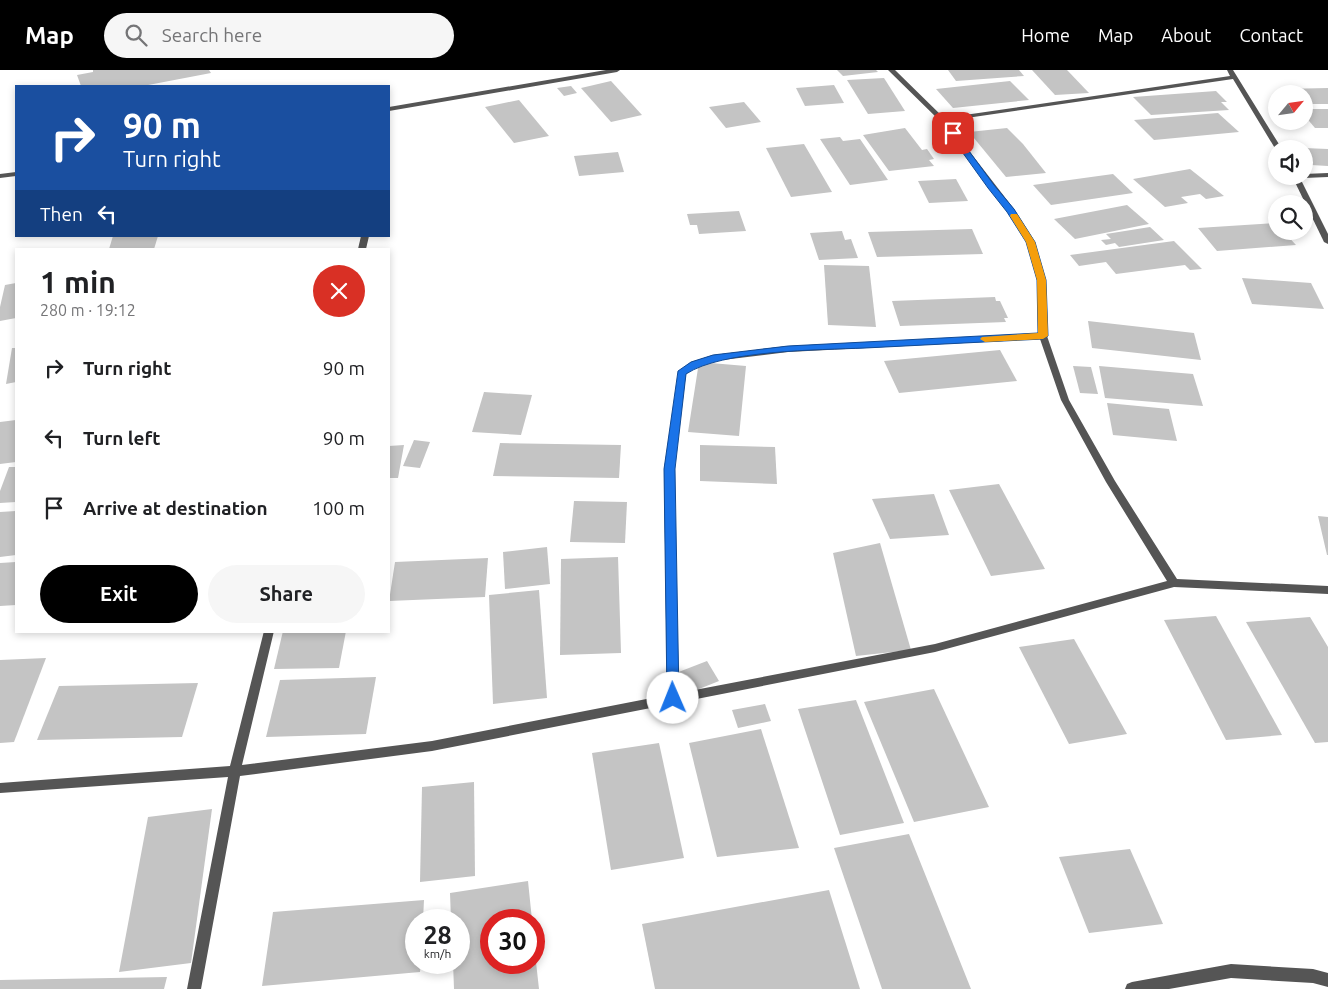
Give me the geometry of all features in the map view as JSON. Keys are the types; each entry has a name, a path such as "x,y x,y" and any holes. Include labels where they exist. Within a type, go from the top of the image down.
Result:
{"street":[{"path":"390,109 617,70"},
{"path":"891,70 942,120 1011,211 1031,242 1042,280 1043,336 1065,400 1111,482 1174,583"},
{"path":"1230,70 1273,140"},
{"path":"942,120 1234,77"},
{"path":"0,176 15,174"},
{"path":"1313,176 1328,175"},
{"path":"1300,185 1328,242"},
{"path":"673,698 669,469 682,373 694,364 713,358 788,349 1043,336"},
{"path":"0,788 236,771 432,746 935,648 1174,583 1328,590"},
{"path":"194,989 236,771 270,633"},
{"path":"1132,989 1230,971 1313,976 1328,980"}],"building":[{"path":"93,70 209,70 211,73 148,85 81,85 77,75 93,72"},
{"path":"837,70 876,70 878,72 843,76"},
{"path":"948,70 1019,70 1024,76 956,81"},
{"path":"1032,70 1067,70 1089,93 1055,95"},
{"path":"884,78 905,111 868,114 847,80"},
{"path":"611,81 642,115 611,122 581,88"},
{"path":"1010,81 1029,100 953,108 936,89"},
{"path":"834,85 844,103 805,106 796,88"},
{"path":"571,86 577,93 564,96 557,88"},
{"path":"1313,88 1328,88 1328,104 1313,104"},
{"path":"1216,91 1227,102 1221,102 1229,110 1151,115 1133,97"},
{"path":"519,100 549,136 514,143 485,107"},
{"path":"744,102 761,122 726,128 709,107"},
{"path":"1313,109 1328,109 1328,128 1315,128 1313,126"},
{"path":"1218,113 1239,132 1154,140 1134,120"},
{"path":"905,128 922,150 927,149 934,159 929,160 934,166 889,171 863,135"},
{"path":"1007,128 1023,144 1046,173 1006,177 969,132"},
{"path":"840,137 843,141 860,139 888,180 850,185 820,139"},
{"path":"804,144 832,192 791,197 766,148"},
{"path":"1313,148 1328,149 1328,166 1313,165"},
{"path":"618,152 624,172 579,176 574,156"},
{"path":"1190,169 1224,196 1206,199 1200,194 1181,197 1188,203 1165,207 1133,179"},
{"path":"1113,174 1133,193 1051,205 1033,185"},
{"path":"956,179 968,201 929,203 918,181"},
{"path":"1127,205 1149,224 1075,239 1054,219"},
{"path":"739,211 746,231 699,234 697,225 690,225 687,214"},
{"path":"1268,223 1268,240 1291,240 1296,245 1217,251 1198,228"},
{"path":"1150,227 1164,240 1119,247 1115,243 1106,245 1101,240 1111,239 1106,234"},
{"path":"972,229 983,254 877,257 868,232"},
{"path":"842,231 845,240 851,239 858,258 819,260 810,233"},
{"path":"113,237 158,237 154,248 109,248"},
{"path":"1174,241 1202,269 1190,270 1185,265 1116,274 1106,262 1079,266 1070,255"},
{"path":"824,265 869,266 876,327 828,325"},
{"path":"1242,278 1311,283 1324,309 1252,304"},
{"path":"15,283 15,318 0,321 0,307 5,285"},
{"path":"995,297 996,301 1000,301 1008,318 1004,318 1006,322 900,326 892,301"},
{"path":"1088,321 1194,333 1201,360 1092,348"},
{"path":"12,348 15,348 15,382 6,384"},
{"path":"1000,350 1017,381 899,393 884,361"},
{"path":"699,362 746,366 739,436 688,432"},
{"path":"1073,366 1091,367 1098,394 1080,393"},
{"path":"1099,366 1193,374 1203,406 1105,398"},
{"path":"484,392 532,395 521,435 472,432"},
{"path":"1107,403 1169,409 1177,441 1113,435"},
{"path":"15,420 15,462 0,464 0,422"},
{"path":"414,440 430,442 420,468 403,466"},
{"path":"500,443 621,445 619,478 493,476"},
{"path":"404,445 398,478 390,478 390,446"},
{"path":"700,445 775,447 777,484 700,481"},
{"path":"9,467 15,467 15,502 0,503 0,491"},
{"path":"999,484 1045,569 991,576 949,490"},
{"path":"934,494 949,535 890,539 872,499"},
{"path":"574,501 627,502 625,543 570,542"},
{"path":"15,511 15,555 0,557 0,512"},
{"path":"1318,516 1328,517 1328,555 1327,555"},
{"path":"880,543 911,650 856,656 833,553"},
{"path":"547,547 550,584 505,589 503,552"},
{"path":"618,557 621,653 560,655 561,559"},
{"path":"488,558 485,597 390,601 395,562"},
{"path":"15,562 15,605 0,606 0,563"},
{"path":"539,590 547,698 493,704 489,595"},
{"path":"1216,616 1282,735 1226,740 1164,620"},
{"path":"1310,617 1328,647 1328,742 1315,743 1246,622"},
{"path":"283,633 346,633 339,668 274,669"},
{"path":"1074,639 1127,734 1069,744 1019,647"},
{"path":"46,658 14,742 0,743 0,660"},
{"path":"707,661 719,681 689,693 676,673"},
{"path":"376,677 366,734 266,737 280,680"},
{"path":"198,683 182,737 37,740 59,686"},
{"path":"934,689 989,807 914,822 864,702"},
{"path":"856,700 904,823 840,835 798,709"},
{"path":"765,704 771,721 738,728 732,710"},
{"path":"761,729 799,848 717,857 689,743"},
{"path":"659,743 684,858 611,870 592,753"},
{"path":"474,782 475,876 420,882 422,787"},
{"path":"212,809 191,963 119,972 148,817"},
{"path":"909,834 971,989 882,989 834,848"},
{"path":"1130,849 1163,924 1089,933 1059,857"},
{"path":"528,881 531,909 480,909 480,974 537,974 539,989 454,989 453,974 470,974 470,909 451,909 450,893"},
{"path":"829,890 860,989 655,989 642,924"},
{"path":"424,900 424,909 405,909 405,973 262,986 273,912"},
{"path":"167,977 164,989 0,989 0,980"}],"slow traffic":[{"path":"985,339 1043,336 1042,280 1031,242 1014,216"}],"route":[{"path":"673,698 669,469 682,373 694,364 713,358 788,349 1043,336 1042,280 1031,242 1011,211 953,133"}]}
